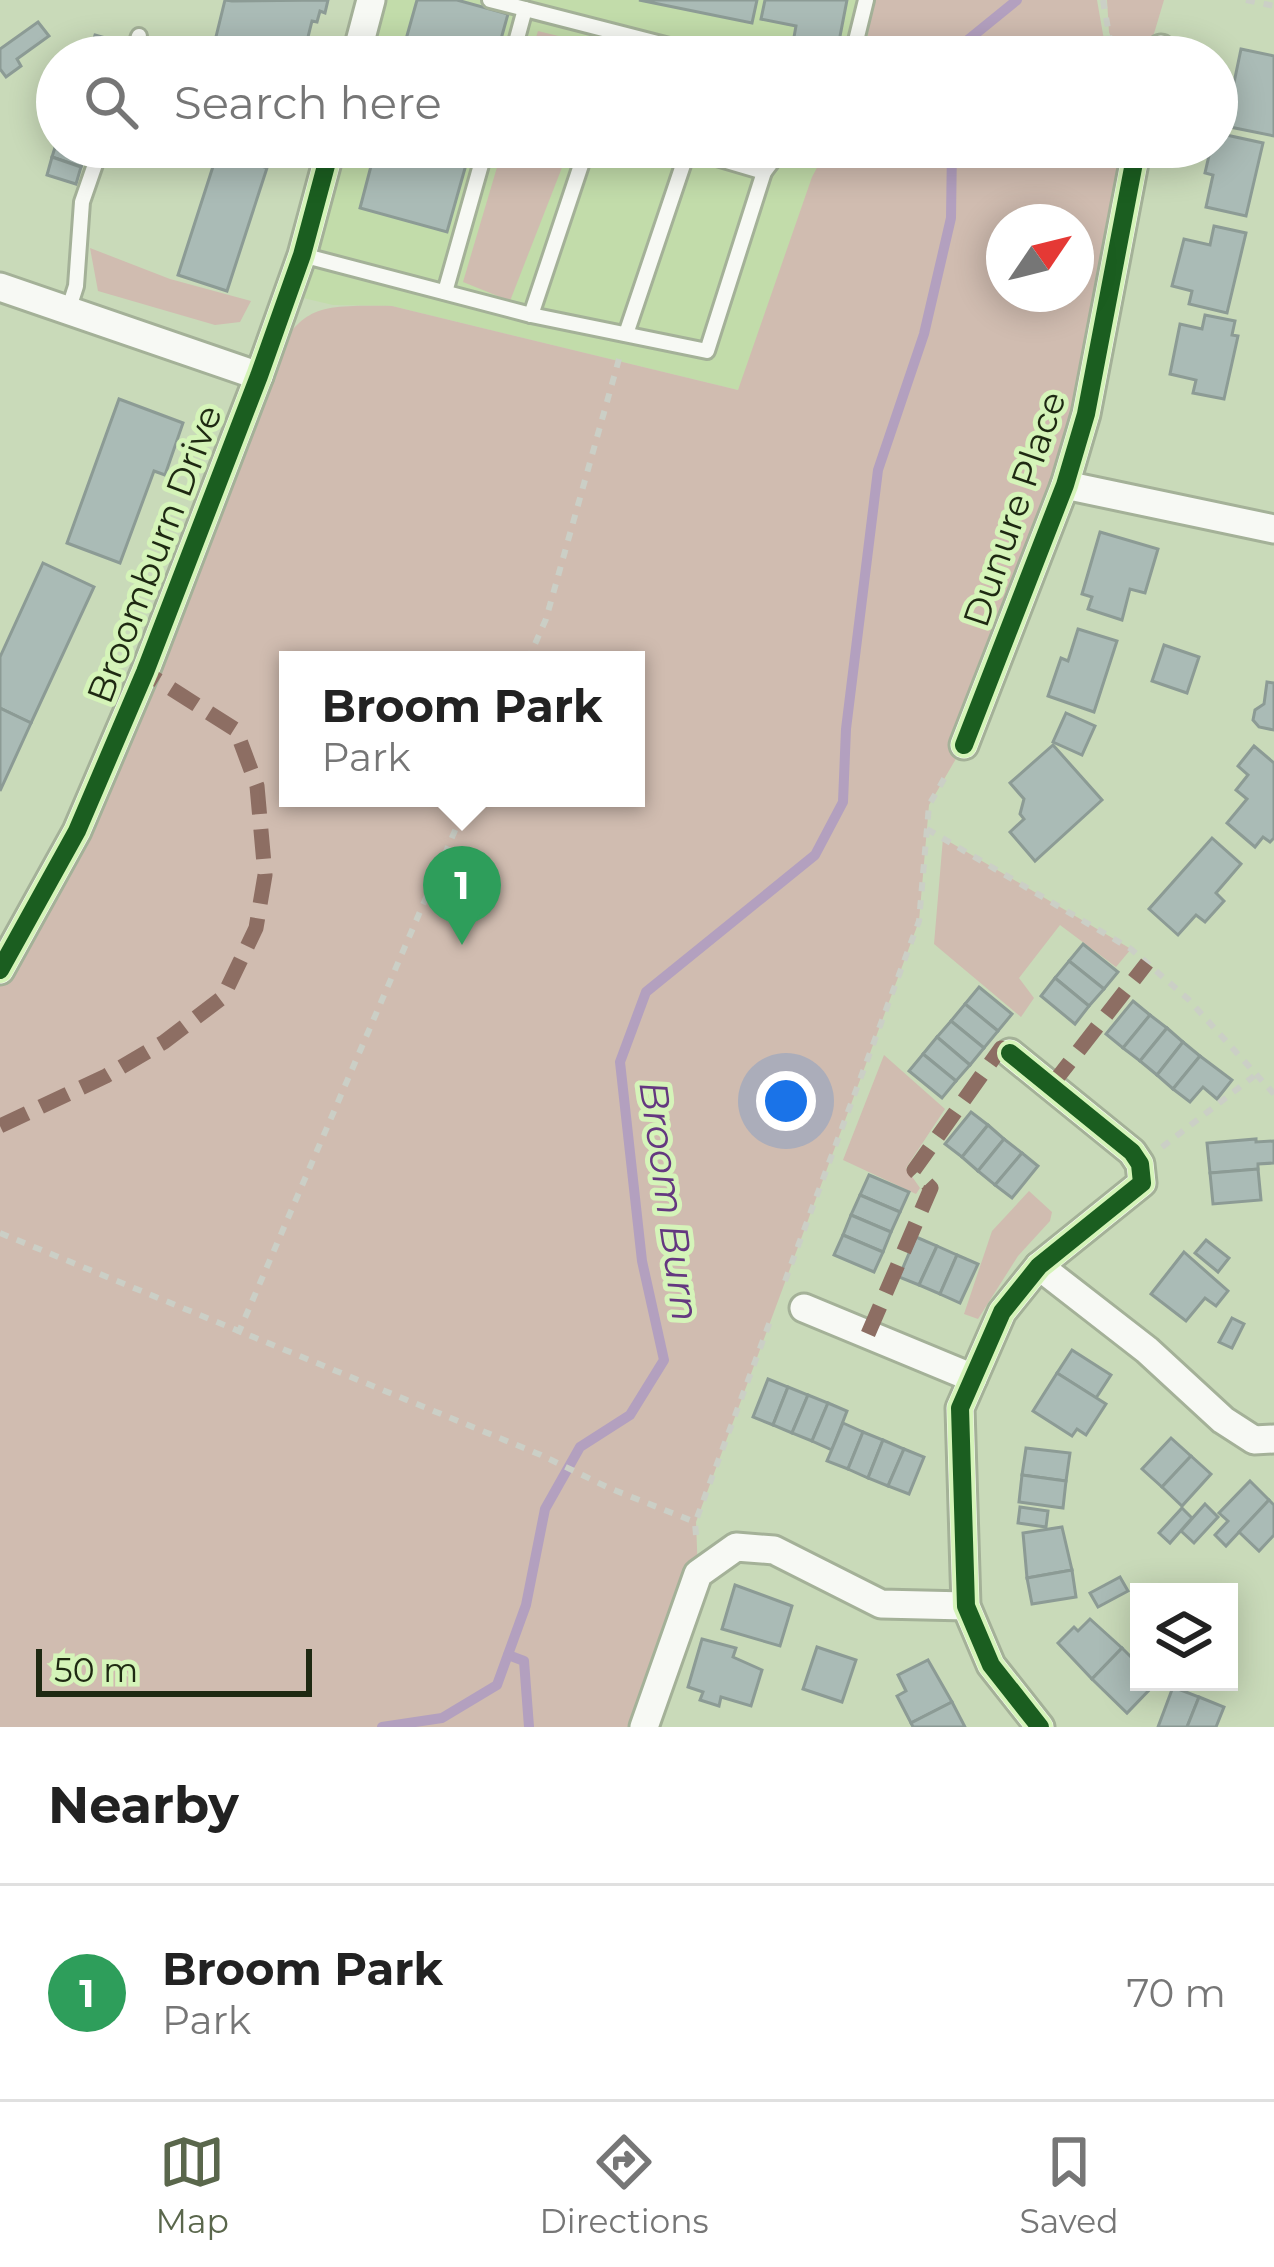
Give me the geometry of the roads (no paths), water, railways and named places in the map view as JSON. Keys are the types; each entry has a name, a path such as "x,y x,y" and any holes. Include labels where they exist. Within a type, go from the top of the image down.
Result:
{"street":[{"path":"362,36 371,0"},
{"name":"Broomburn Drive","path":"0,970 86,812 145,672 259,376 302,255 326,168"},
{"name":"Dunure Place","path":"964,746 1065,485 1086,414 1133,168"},
{"path":"0,287 259,376"},
{"name":"Dunure Place","path":"1065,485 1274,529"},
{"path":"1010,1054 1132,1152 1140,1164 1142,1183 1040,1266 1002,1312 960,1408 966,1606 992,1665 1040,1727"},
{"path":"1040,1266 1147,1351 1223,1420 1253,1440 1274,1439"},
{"path":"804,1308 973,1378"},
{"path":"644,1727 698,1574 736,1547 774,1550 881,1604 966,1606"}],"lane":[{"path":"490,0 631,36"},
{"path":"857,36 866,0"},
{"path":"518,36 526,9"},
{"path":"68,313 76,286 82,202 94,168"},
{"path":"445,292 480,168"},
{"path":"531,315 580,168"},
{"path":"626,334 678,168"},
{"path":"751,168 764,172"},
{"path":"302,255 531,315 707,351 767,168"}],"waterway":[{"name":"Broom Burn","path":"973,36 1017,0"},
{"name":"Broom Burn","path":"382,1727 442,1718 497,1685 526,1605 545,1509 580,1447 630,1415 664,1360 642,1261 620,1062 646,992 815,855 843,802 846,729 878,470 924,334 951,218 952,168"},
{"path":"508,1655 524,1661 529,1727"}],"place":[{"name":"Broom Park","path":"462,945"}]}
